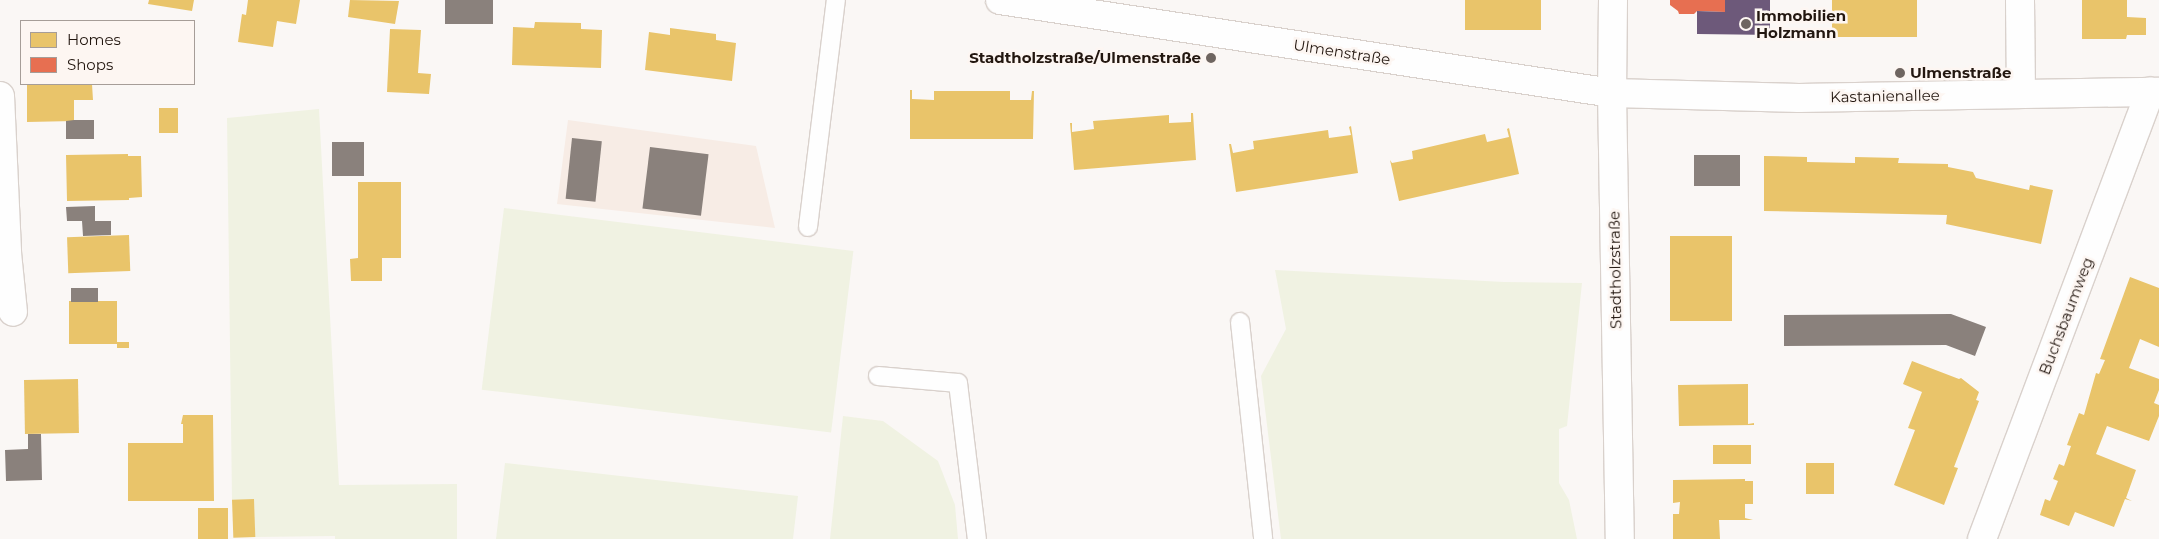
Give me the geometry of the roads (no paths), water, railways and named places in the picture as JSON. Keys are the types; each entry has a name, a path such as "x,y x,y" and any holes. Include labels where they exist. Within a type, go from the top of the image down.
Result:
{"street":[{"name":"Ulmenstraße","path":"1000,0 1072,5 1612,93"},
{"name":"Stadtholzstraße","path":"1613,0 1612,93 1620,539"},
{"path":"2020,0 2021,94"},
{"name":"Kastanienallee","path":"1612,93 1799,98 2155,92"},
{"name":"Buchsbaumweg","path":"1982,539 2155,92"},
{"path":"0,96 7,253 13,312"}],"lane":[{"path":"808,226 836,0"},
{"path":"1240,322 1263,539"},
{"path":"878,376 958,383 977,539"}],"place":[{"name":"Immobilien Holzmann","path":"1746,24"},
{"name":"Stadtholzstraße/Ulmenstraße","path":"1211,58"},
{"name":"Ulmenstraße","path":"1900,73"}]}
